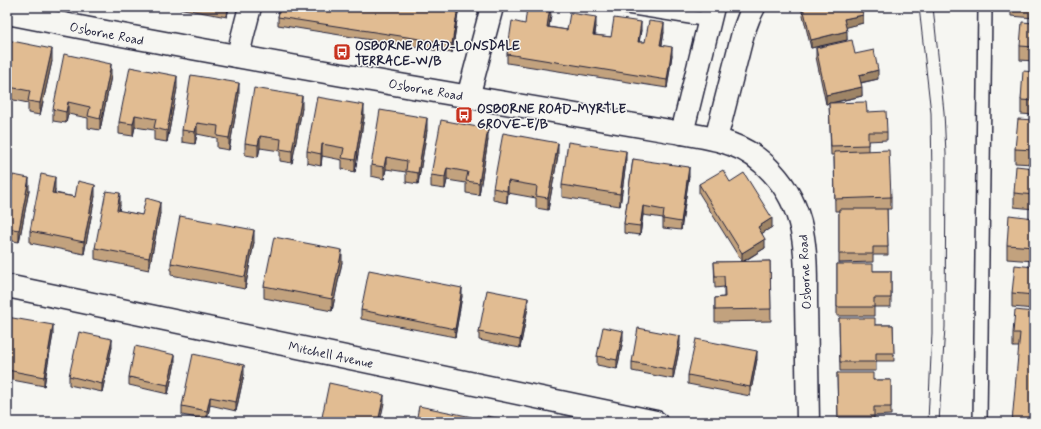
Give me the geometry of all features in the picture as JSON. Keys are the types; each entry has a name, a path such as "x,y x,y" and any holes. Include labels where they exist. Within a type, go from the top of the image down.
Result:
{"street":[{"path":"238,56 250,7"},
{"path":"468,97 492,7"},
{"path":"716,140 743,33 754,7"},
{"name":"Osborne Road","path":"7,14 468,97 682,133 716,140 739,148 766,165 778,178 795,205 800,223 804,241 805,263 808,422"},
{"path":"682,133 711,14"},
{"name":"Mitchell Avenue","path":"7,286 656,422"}],"lane":[{"path":"627,7 711,14"},
{"path":"980,422 985,7"}],"building":[{"path":"280,7 458,7 452,44 278,17"},
{"path":"527,7 550,7 547,27 567,30 570,13 596,17 593,35 611,37 614,18 641,22 638,42 645,42 649,21 664,23 660,45 672,47 667,80 507,54 512,21 525,24"},
{"path":"803,7 861,7 863,15 844,19 847,31 811,40"},
{"path":"1022,22 1034,23 1034,47 1020,46"},
{"path":"7,40 52,49 40,103 28,101 30,91 9,87 7,94"},
{"path":"852,40 855,54 874,50 878,70 859,75 862,87 826,95 816,48"},
{"path":"64,54 111,64 100,119 88,116 90,107 68,102 66,112 53,109"},
{"path":"130,67 177,76 167,131 154,128 156,119 135,115 133,124 119,122"},
{"path":"1023,71 1034,72 1034,101 1021,100"},
{"path":"191,75 239,83 229,138 217,136 218,126 197,123 195,132 182,130"},
{"path":"254,88 302,96 292,151 280,149 281,139 260,136 258,145 245,143"},
{"path":"317,97 364,105 355,160 342,158 344,148 322,144 321,154 307,151"},
{"path":"866,102 867,112 886,111 887,132 868,132 868,145 831,146 829,103"},
{"path":"380,110 427,118 418,173 406,171 407,161 386,157 384,167 371,165"},
{"path":"1018,119 1034,120 1034,150 1015,149"},
{"path":"441,120 488,129 479,183 466,181 468,172 447,168 445,177 431,175"},
{"path":"503,133 558,143 548,198 536,196 537,186 508,181 507,191 493,188"},
{"path":"568,142 626,151 620,194 562,185"},
{"path":"889,150 891,197 835,199 834,152"},
{"path":"633,159 689,167 681,222 663,219 664,210 643,206 640,226 624,224"},
{"path":"1016,166 1034,168 1034,195 1014,193"},
{"path":"723,170 730,182 744,173 772,218 758,227 765,239 742,253 699,184"},
{"path":"41,174 55,177 52,193 75,197 78,181 95,185 84,242 30,231"},
{"path":"13,175 29,178 19,230 7,228 7,183 11,184"},
{"path":"106,191 120,193 117,210 142,215 146,198 160,202 149,258 95,248"},
{"path":"839,209 887,209 888,247 873,247 873,254 839,254"},
{"path":"1009,215 1034,218 1034,247 1007,245"},
{"path":"180,216 254,230 245,277 171,263"},
{"path":"274,237 342,250 332,299 264,286"},
{"path":"1034,259 1034,295 1012,293 1015,265 1033,267"},
{"path":"770,261 771,309 715,310 715,298 725,297 724,276 715,276 714,262"},
{"path":"837,264 873,264 873,271 891,271 891,298 874,298 874,307 837,307"},
{"path":"369,270 462,288 455,329 361,310"},
{"path":"487,290 528,298 520,340 479,332"},
{"path":"1015,310 1034,312 1034,422 1012,422 1020,333 1013,333"},
{"path":"7,317 53,325 44,377 7,370"},
{"path":"839,318 875,318 875,325 893,325 894,353 876,353 876,362 840,362"},
{"path":"603,327 623,331 617,360 597,356"},
{"path":"638,328 680,336 673,370 632,362"},
{"path":"79,332 112,339 102,384 69,376"},
{"path":"696,339 757,351 750,387 688,375"},
{"path":"135,346 175,355 168,385 129,377"},
{"path":"193,354 244,365 236,402 210,397 207,411 182,406"},
{"path":"837,373 873,373 873,380 891,380 891,407 874,407 874,416 838,416"},
{"path":"329,383 384,395 378,422 321,422"},
{"path":"419,406 472,417 471,422 416,422"},
{"path":"487,416 515,422 486,422"}],"tram line":[{"path":"919,7 931,113 932,333 928,422"},
{"path":"933,7 944,112 946,154 945,327 939,422"}],"place":[{"name":"OSBORNE ROAD-LONSDALE TERRACE-W/B","path":"342,52"},
{"name":"OSBORNE ROAD-MYRTLE GROVE-E/B","path":"464,115"}]}
